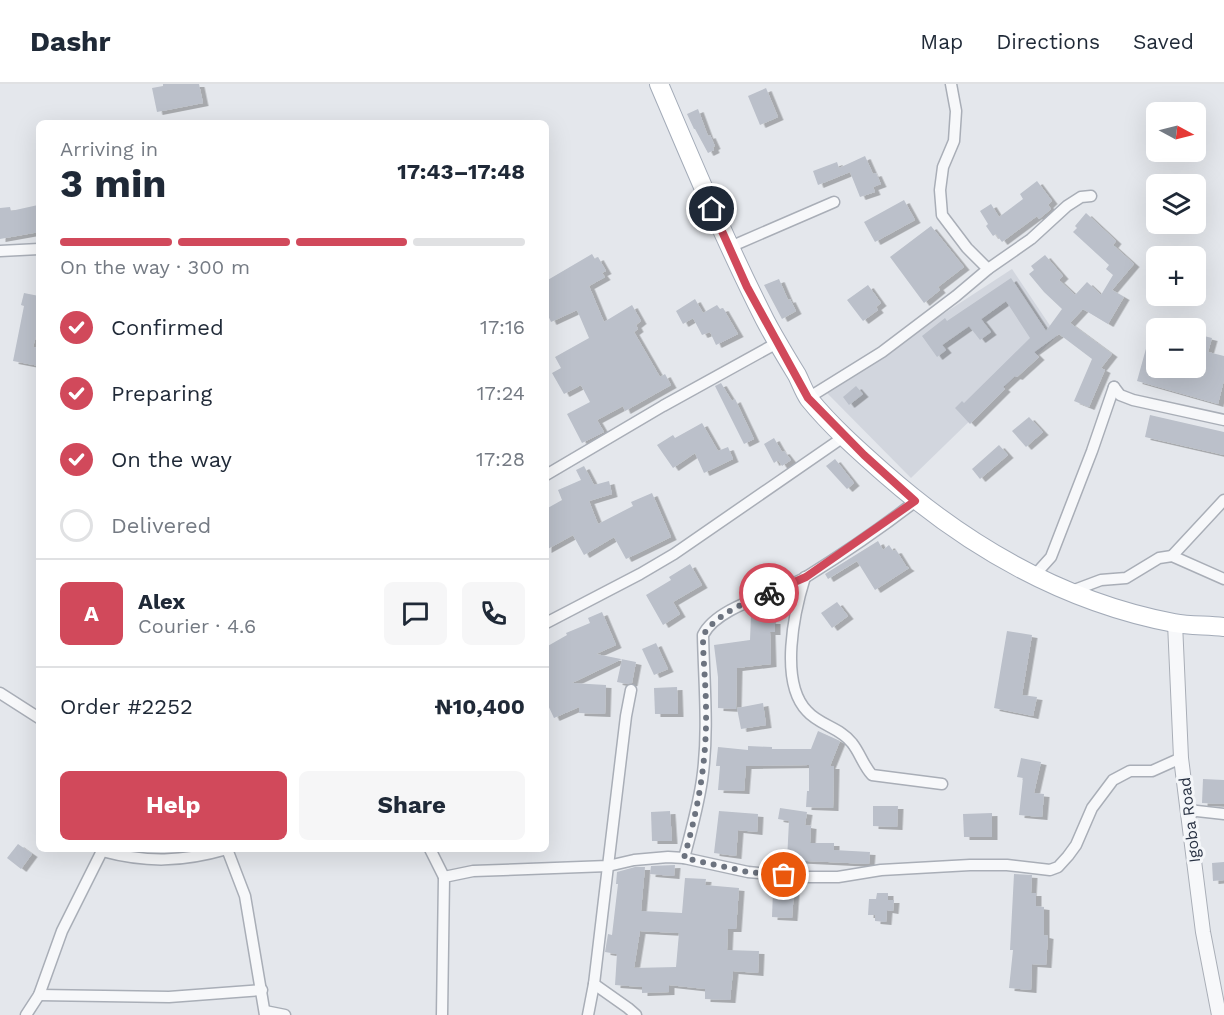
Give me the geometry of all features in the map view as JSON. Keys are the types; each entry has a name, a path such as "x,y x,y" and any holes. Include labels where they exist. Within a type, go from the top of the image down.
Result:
{"main road":[{"path":"659,84 730,247 777,343 808,398 845,436 915,501 975,544 1033,576 1068,592 1106,605 1175,623 1224,627"}],"street":[{"path":"951,84 956,111 954,141 943,167 940,190 942,215 967,248 988,269"},
{"path":"808,398 882,352 1030,239 1067,206 1081,197 1091,196"},
{"path":"730,247 834,202"},
{"path":"0,251 36,249"},
{"path":"549,473 640,419 777,343"},
{"path":"1033,576 1051,557 1114,387 1120,395 1134,400 1224,420"},
{"path":"549,621 674,554 845,436"},
{"path":"1172,556 1224,500"},
{"path":"684,858 696,815 702,778 706,712 703,636 707,628 733,609 806,577 915,501"},
{"path":"1068,592 1101,580 1126,578 1159,558 1172,556 1224,579"},
{"path":"806,577 798,600 790,667 798,700 808,713 840,732 852,743 872,775 942,784"},
{"name":"Igoba Road","path":"1175,623 1181,758 1203,932 1218,1015"},
{"path":"588,1015 594,984 631,690"},
{"path":"0,693 36,716"},
{"path":"444,877 473,871 608,866 649,858 684,858 748,872 802,877 838,877 881,870 970,865 1007,865 1050,870 1058,867 1072,851 1095,803 1113,780 1130,771 1152,771 1181,758"},
{"path":"1188,810 1224,814"},
{"path":"26,1015 39,995 62,931 101,852"},
{"path":"111,852 151,861 195,858 216,852"},
{"path":"228,852 245,896 265,1013 285,1015"},
{"path":"432,852 444,877 442,1015"},
{"path":"594,984 636,1015"},
{"path":"39,995 169,997 262,990"}],"shaded area":[{"path":"1012,269 1057,336 911,478 825,391"}],"building":[{"path":"163,84 199,84 203,103 157,112 152,88 163,86"},
{"path":"766,88 778,117 760,125 748,96"},
{"path":"698,109 708,136 710,135 715,146 714,150 708,153 687,114"},
{"path":"865,156 873,174 876,173 881,184 873,187 875,192 860,197 850,172 818,185 813,171 837,162 839,168"},
{"path":"1037,181 1052,201 1048,205 1051,209 1039,219 1037,216 1002,242 996,234 993,236 980,211 991,204 999,217 1023,199 1020,194"},
{"path":"904,200 915,220 875,242 864,222"},
{"path":"36,205 36,233 0,239 0,208 10,207 11,211"},
{"path":"1086,213 1116,241 1113,245 1134,264 1112,290 1124,297 1108,324 1083,309 1070,323 1112,354 1101,368 1105,370 1089,407 1074,401 1092,359 1059,334 1034,352 1039,357 1003,387 1005,389 970,424 955,408 962,401 964,403 1030,338 1006,301 981,319 991,332 980,340 969,326 942,345 946,350 937,357 922,336 945,318 947,321 1011,278 1046,331 1062,309 1029,274 1034,270 1031,266 1045,255 1063,276 1059,280 1075,295 1087,282 1101,295 1113,275 1106,269 1109,265 1073,232"},
{"path":"931,226 964,267 938,287 940,290 924,303 890,257"},
{"path":"592,254 595,259 598,257 606,271 602,273 605,277 589,286 604,322 632,305 641,321 636,325 638,329 634,332 660,377 665,374 671,385 625,411 623,406 597,420 604,432 582,443 567,414 590,402 581,385 564,394 552,373 561,368 555,357 589,338 577,310 551,322 549,279"},
{"path":"779,279 788,300 790,299 796,311 782,319 764,285"},
{"path":"868,285 881,303 876,307 878,310 863,321 847,300"},
{"path":"24,293 36,295 36,336 33,347 36,348 36,365 13,361 24,306 21,305"},
{"path":"695,299 703,313 717,305 720,309 723,308 738,334 716,345 710,332 702,335 693,318 683,324 676,311"},
{"path":"1206,336 1212,338 1208,352 1224,356 1224,380 1218,404 1137,381 1146,349 1146,378 1206,378"},
{"path":"721,383 732,401 735,399 754,439 744,444 715,386"},
{"path":"856,386 863,394 849,405 843,397"},
{"path":"1150,415 1224,432 1224,455 1145,437"},
{"path":"1029,417 1043,432 1026,447 1012,431"},
{"path":"702,423 718,451 728,447 733,459 704,473 695,453 673,468 657,445 673,435 675,438"},
{"path":"774,438 782,452 784,451 791,460 782,466 778,460 774,463 764,444"},
{"path":"999,445 1008,455 980,479 972,469"},
{"path":"835,459 854,483 847,489 826,466"},
{"path":"584,466 594,485 609,481 612,494 589,501 598,524 633,506 631,502 652,493 671,537 626,559 614,537 584,555 573,535 549,548 549,507 562,500 558,490 581,480 576,470"},
{"path":"878,541 883,550 889,545 893,551 896,550 909,568 875,590 857,561 828,579 825,574"},
{"path":"690,564 702,585 673,602 680,614 663,625 646,595 671,580 669,577"},
{"path":"837,602 848,616 832,628 821,613"},
{"path":"602,612 616,645 596,654 622,659 572,683 606,685 605,714 579,713 579,707 554,718 549,707 549,645 567,635 566,633 590,623 588,618"},
{"path":"751,615 771,615 770,621 775,621 775,632 770,632 771,664 737,668 736,709 718,708 718,677 714,645 750,640"},
{"path":"1007,631 1032,635 1022,695 1037,697 1033,716 994,708"},
{"path":"656,643 668,669 654,675 642,649"},
{"path":"622,659 636,662 632,683 617,682"},
{"path":"677,687 678,714 655,714 654,688"},
{"path":"763,703 766,725 741,729 737,708"},
{"path":"818,731 840,741 830,766 834,766 833,808 806,807 807,791 809,791 809,765 746,766 744,791 718,790 720,766 716,766 718,747 748,750 748,746 772,747 772,749 811,749"},
{"path":"1021,758 1041,762 1034,793 1044,794 1042,817 1019,815 1023,778 1017,777"},
{"path":"1203,779 1224,780 1224,804 1202,803"},
{"path":"873,806 898,806 897,827 873,826"},
{"path":"780,808 807,812 805,825 811,826 810,843 834,843 834,850 870,852 869,864 787,860 789,821 778,819"},
{"path":"670,811 672,841 652,841 651,812"},
{"path":"719,811 758,814 757,832 738,830 736,856 714,853"},
{"path":"992,813 992,837 964,837 963,814"},
{"path":"18,844 32,854 21,869 7,858"},
{"path":"1224,862 1224,880 1213,881 1212,863"},
{"path":"675,865 674,876 650,874 651,866"},
{"path":"645,867 641,911 682,913 685,878 706,879 705,885 739,888 736,929 728,929 727,950 759,951 758,973 733,971 730,1000 705,999 705,989 669,985 669,992 642,993 642,987 615,985 617,954 605,952 608,934 612,935 618,884 616,884 617,872","holes":["640,931 679,933 676,967 634,968"]},
{"path":"1014,874 1032,875 1031,893 1036,893 1036,906 1044,907 1044,935 1048,936 1046,965 1032,964 1031,990 1009,988 1013,950 1010,950"},
{"path":"773,891 794,892 792,918 772,917"},
{"path":"877,893 888,893 888,900 894,900 893,911 887,910 886,922 875,921 875,915 868,915 869,899 876,899"}],"way so far":[{"path":"769,593 733,609 707,628 703,636 706,712 702,778 696,815 684,858 748,872 784,875"}],"route":[{"path":"712,209 747,287 808,398 864,455 915,501 806,577 769,593"}]}
